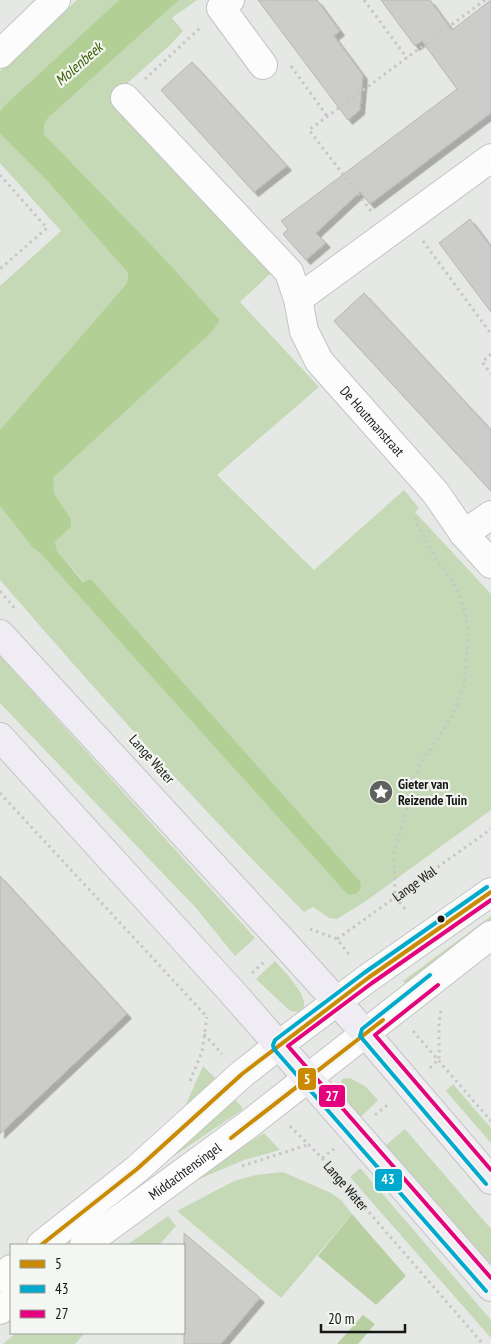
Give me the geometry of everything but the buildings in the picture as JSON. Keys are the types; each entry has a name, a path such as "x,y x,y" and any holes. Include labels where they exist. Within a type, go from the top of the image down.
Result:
{"main road":[{"name":"Lange Water","path":"0,634 337,1001 491,1180"},
{"path":"0,737 232,992 491,1287"}],"street":[{"path":"0,54 56,0"},
{"path":"226,4 262,64"},
{"name":"De Houtmanstraat","path":"131,104 289,272 298,299 304,331 319,361 435,492 464,534 491,564"},
{"path":"298,299 491,158"},
{"path":"464,534 491,515"},
{"path":"42,1244 137,1169 242,1074 368,978 491,892"},
{"path":"308,1079 491,935"},
{"name":"Middachtensingel","path":"85,1244 308,1079"},
{"path":"0,1278 10,1270"}],"path":[{"path":"364,0 407,58"},
{"path":"485,0 308,130 397,226 491,334"},
{"path":"131,104 153,94 142,82 226,4"},
{"path":"0,175 47,228 0,269"},
{"path":"491,354 482,362 491,374"},
{"path":"405,909 395,897 394,852 419,766 451,718 464,686 468,639 466,616 461,599 453,582 436,559 415,520 435,492"},
{"path":"0,591 20,613"},
{"path":"0,793 207,1017 284,943 305,927 337,939 368,978"},
{"name":"Lange Wal","path":"337,939 491,829"},
{"path":"395,1011 491,1120"},
{"path":"204,1034 242,1074"},
{"name":"Lange Water","path":"272,1107 322,1158 484,1344"}],"shaded area":[{"path":"77,0 119,0 5,105 0,112 0,71"},
{"path":"179,0 197,0 172,18 183,31 113,96 219,211 271,273 240,302 319,387 217,475 314,570 404,490 419,508 415,512 491,594 491,810 366,901 337,919 329,918 313,907 304,912 149,749 0,580 0,506 32,547 42,555 345,892 360,881 91,579 84,582 57,551 55,542 71,527 71,519 53,494 53,478 212,332 220,320 162,256 44,134 43,124 48,118"},
{"path":"0,134 48,182 128,273 127,283 0,430 0,286 61,231 0,163"},
{"path":"0,656 255,938 235,956 196,908 0,703"},
{"path":"491,916 491,924 408,987 403,981"},
{"path":"275,961 301,993 304,1007 301,1011 289,1010 256,979"},
{"path":"203,1066 218,1081 178,1117 187,1102"},
{"path":"350,1078 365,1086 378,1100 360,1118 342,1095 342,1079"},
{"path":"453,1084 491,1128 491,1143 446,1091"},
{"path":"234,1099 242,1107 242,1110 165,1162"},
{"path":"405,1129 491,1229 491,1271 384,1147"},
{"path":"264,1133 280,1150 244,1160 183,1186 183,1185"},
{"path":"361,1169 491,1320 491,1338 350,1177"},
{"path":"283,1172 331,1193 341,1200 352,1214 281,1298 177,1211 234,1181 256,1175"},
{"path":"352,1214 406,1276 376,1305 318,1256"},
{"path":"168,1216 176,1226 160,1244 128,1244"},
{"path":"363,1315 375,1324 358,1344 337,1344"},
{"path":"15,1334 84,1334 75,1344 3,1344"}],"water":[{"name":"Molenbeek","path":"119,0 179,0 48,118 44,124 44,134 162,256 220,320 212,332 53,478 54,494 71,519 71,527 55,542 57,551 83,582 91,579 360,881 360,889 349,895 42,555 32,547 0,506 0,430 127,283 128,273 48,182 0,134 0,112 5,105"}],"transit line":[{"name":"43","path":"486,1291 274,1049 273,1045 275,1040 364,973 487,887"},
{"name":"5","path":"42,1244 137,1169 242,1074 368,978 491,892"},
{"name":"27","path":"491,900 372,983 288,1046 491,1278"},
{"name":"43","path":"430,975 362,1029 360,1036 486,1184"},
{"name":"27","path":"438,985 375,1035 491,1170"},
{"name":"5","path":"231,1138 383,1020"}],"place":[{"name":"Gieter van Reizende Tuin","path":"381,792"}]}
